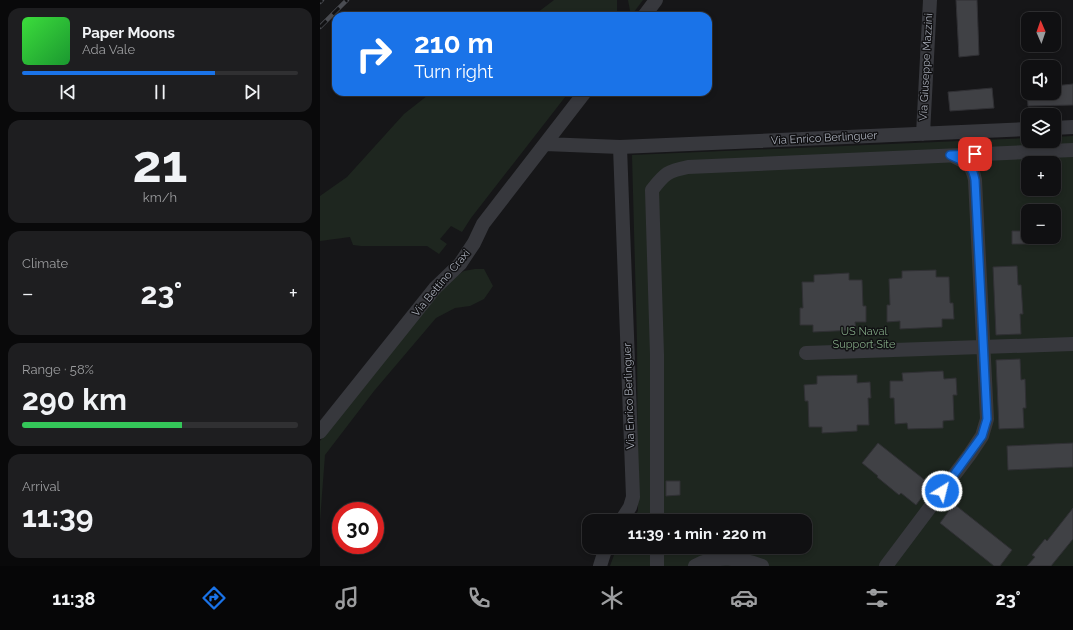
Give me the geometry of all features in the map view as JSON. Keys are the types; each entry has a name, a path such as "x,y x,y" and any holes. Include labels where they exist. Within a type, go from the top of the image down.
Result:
{"street":[{"path":"647,12 656,0"},
{"name":"Via Giuseppe Mazzini","path":"923,134 930,0"},
{"name":"Via Bettino Craxi","path":"320,432 435,288 460,264 474,243 483,224 582,96"},
{"path":"1061,128 1073,127"},
{"name":"Via Enrico Berlinguer","path":"545,144 620,147 1021,129"},
{"name":"Via Enrico Berlinguer","path":"620,147 633,497 630,507 626,514"},
{"path":"657,514 658,355 652,190 661,178 672,170 688,167 1073,150"},
{"path":"975,180 979,170 986,162 1000,153"},
{"path":"886,566 970,454 982,436 987,419 975,180 973,171 969,164 950,155"},
{"path":"806,353 1073,344"},
{"path":"600,566 604,554"},
{"path":"657,554 657,566"},
{"path":"695,566 700,563 726,558 762,566"}],"green space":[{"path":"554,0 617,0 617,12 538,12"},
{"path":"628,0 643,0 634,12 630,12"},
{"path":"427,96 566,96 471,218 462,232 451,226 440,239 447,244 439,254 427,246 353,245 350,237 320,241 320,196 347,177 404,114"},
{"name":"US Naval Support Site","path":"1073,136 1073,566 610,566 614,554 812,554 812,514 636,514 638,511 637,341 632,155 1021,138 1021,148 1061,148 1061,137"},
{"path":"484,269 493,286 484,299 470,306 455,308 436,318 374,391 325,455 320,521 320,441 407,330 447,282 464,271"}],"building":[{"path":"956,0 977,0 979,55 959,57"},
{"path":"1073,84 1073,105 1028,106 1028,100 1061,100 1061,85"},
{"path":"992,88 994,108 950,111 948,92"},
{"path":"1012,231 1021,231 1021,244 1012,244"},
{"path":"1017,266 1018,285 1021,285 1023,314 1020,314 1021,334 996,335 993,267"},
{"path":"936,270 936,277 949,277 950,303 953,303 954,319 942,319 942,327 900,329 900,321 887,322 887,305 890,305 889,279 902,278 902,271"},
{"path":"849,273 849,280 862,280 863,306 866,306 866,322 855,322 856,330 813,332 813,325 800,325 800,308 803,308 802,282 814,282 814,275"},
{"path":"1020,359 1021,380 1025,379 1026,408 1023,408 1024,428 999,429 996,360"},
{"path":"943,371 944,379 956,378 957,395 953,395 954,420 943,421 943,428 908,429 907,423 895,424 894,398 890,398 890,381 903,381 902,373"},
{"path":"857,375 857,383 870,382 871,398 868,398 869,425 857,425 857,431 822,433 822,427 809,427 808,401 805,401 804,385 817,384 817,376"},
{"path":"878,443 931,485 916,505 901,493 899,495 862,463"},
{"path":"1073,443 1073,467 1008,470 1007,446"},
{"path":"666,481 680,481 680,495 666,496"},
{"path":"954,504 1012,550 1000,566 994,566 940,523"},
{"path":"1073,508 1073,539 1051,566 1027,566 1035,557 1032,555 1045,539 1047,541"}],"railway":[{"path":"335,12 347,0"},
{"path":"320,27 332,15"}],"route":[{"path":"942,491 982,436 987,419 975,180 973,171 969,164 950,155 975,154"}]}
